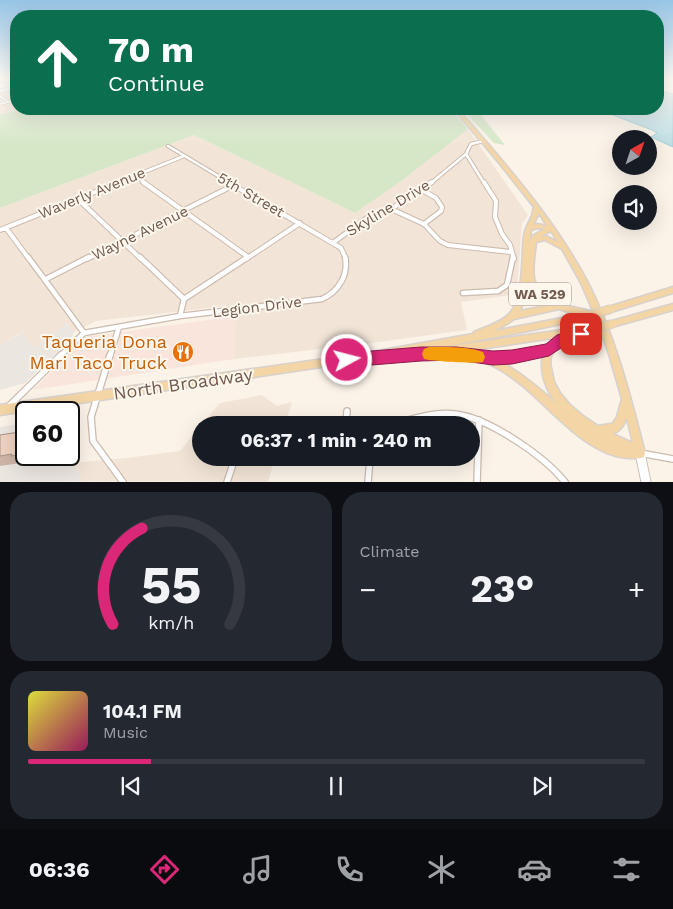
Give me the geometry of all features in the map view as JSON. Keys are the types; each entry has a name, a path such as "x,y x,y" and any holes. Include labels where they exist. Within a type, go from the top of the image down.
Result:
{"main road":[{"name":"WA 529","path":"461,115 552,228 566,248 585,283 601,319 627,397 640,453"},
{"path":"512,316 521,297 527,231 536,218 536,207"},
{"path":"527,231 534,226 552,228"},
{"path":"533,240 539,234 552,228"},
{"path":"533,240 535,238 545,238 566,248"},
{"name":"WA 529","path":"533,240 532,283 542,296 560,306 591,315 673,290"},
{"path":"465,338 497,326 512,316 560,306"},
{"path":"481,358 512,357 549,350 563,339 673,307"},
{"name":"North Broadway","path":"3,410 366,357 591,315"},
{"name":"North Broadway","path":"366,357 421,354 597,328"},
{"path":"549,350 546,363 552,387 565,407 588,426 640,453"},
{"path":"421,354 456,353 481,358 499,365 523,380 572,426 593,440 619,451 640,453"},
{"path":"588,426 607,431 617,427 621,421 627,397"},
{"path":"640,453 646,482"}],"street":[{"path":"0,104 8,102"},
{"name":"Skyline Drive","path":"334,242 367,218 390,209 412,194 422,190 466,154 471,144 483,141"},
{"name":"5th Street","path":"168,146 234,186 334,242"},
{"path":"463,293 498,291 507,285 514,260 510,245 502,234 495,217 496,201 466,154"},
{"name":"Waverly Avenue","path":"0,230 184,156"},
{"path":"135,176 248,257"},
{"name":"Wayne Avenue","path":"46,279 234,186"},
{"path":"422,190 440,201 442,206 441,211 424,224"},
{"path":"78,199 184,299"},
{"path":"390,209 424,224 440,241 448,245 511,252"},
{"path":"180,316 184,299 300,224"},
{"path":"3,410 84,333 46,279 6,228"},
{"name":"Legion Drive","path":"84,333 180,316 327,298 339,287 347,260 345,252 334,242"},
{"path":"119,327 91,417 93,441 123,482"},
{"path":"347,411 347,416"},
{"path":"441,416 453,414 462,416"},
{"path":"480,421 549,464 566,482"},
{"path":"640,453 673,459"},
{"path":"227,482 232,466"},
{"path":"368,482 369,466"},
{"path":"477,482 478,466"}],"shaded area":[{"path":"0,100 10,100 10,112 0,115"},
{"path":"468,129 528,215 522,224 517,291 512,295 461,302 467,330 234,359 235,305 96,321 74,332 67,323 37,346 32,347 22,332 0,345 0,208 194,135 355,213"},
{"path":"236,316 234,359 33,390 85,337"},
{"path":"67,323 74,332 71,339 25,383 0,390 0,345 23,332 32,347 37,346"},
{"path":"262,395 277,406 292,402 288,416 209,416 220,403"},
{"path":"15,425 15,466 74,466 83,481 0,482 0,427"},
{"path":"192,436 192,466 273,466 268,482 83,481 74,466 80,466 80,462 180,451"}],"green space":[{"path":"10,112 10,115 456,115 468,129 401,181 355,213 194,135 0,208 0,115"},
{"path":"468,115 481,115 505,145 494,143"}],"water":[{"path":"664,100 673,100 673,147 658,140 658,130 652,130 613,115 664,115"}],"building":[{"path":"15,433 15,455 11,456 12,454 0,456 0,435"}],"slow traffic":[{"path":"429,354 456,353 477,357"}],"place":[{"name":"Taqueria Dona Mari Taco Truck","path":"183,352"}],"route":[{"path":"347,360 366,357 456,353 481,358 512,357 549,350 554,344 563,339 581,334"}]}
